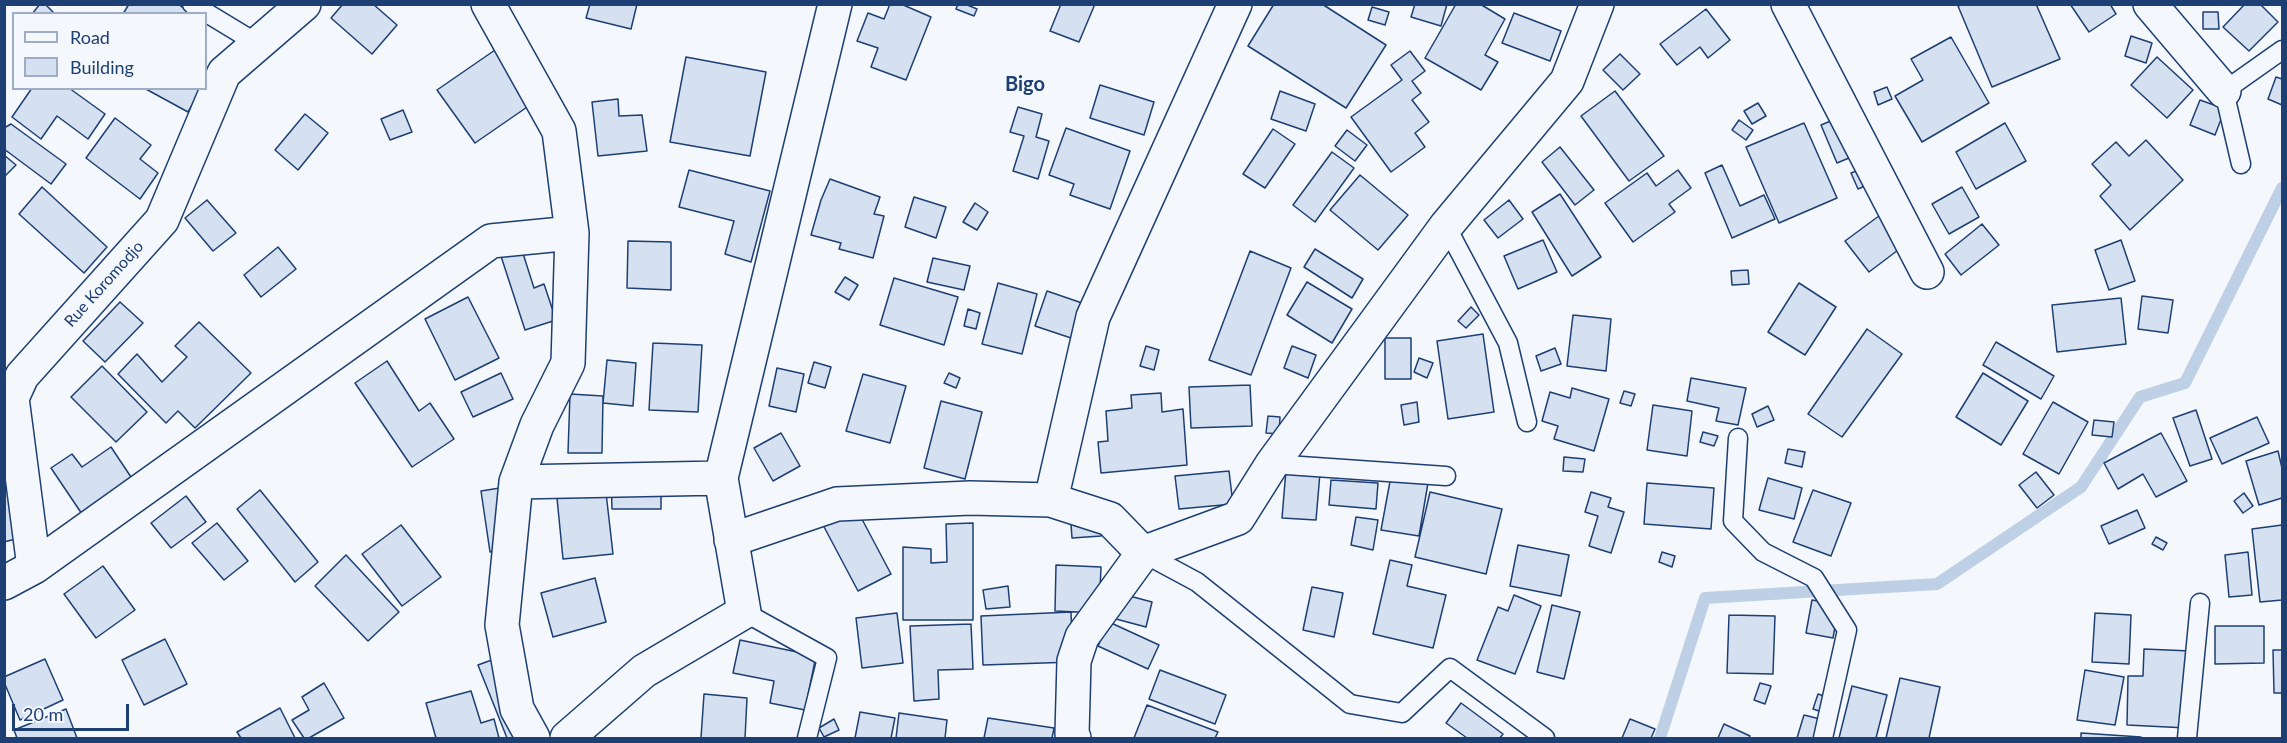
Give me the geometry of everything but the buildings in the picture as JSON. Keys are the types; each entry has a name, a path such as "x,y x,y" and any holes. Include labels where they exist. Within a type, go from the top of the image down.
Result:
{"street":[{"name":"Rue Koromodjo","path":"34,567 12,398 14,370 162,220 224,73 304,4"},
{"path":"488,4 559,131 572,233 568,363 537,425 516,482 502,625 517,709 533,738"},
{"path":"567,738 644,671 744,612 721,478 835,4"},
{"path":"1051,500 1093,317 1235,4"},
{"path":"1074,738 1072,734 1074,662 1082,637 1143,553 1239,518 1272,464 1446,226 1567,81 1597,4"},
{"path":"1788,4 1927,272"},
{"path":"2150,4 2224,91"},
{"path":"4,583 34,567 491,241 572,233"},
{"path":"516,482 721,478"},
{"path":"731,540 837,504 970,498 1051,500 1110,519 1143,553"}],"lane":[{"path":"192,4 205,12"},
{"path":"207,13 258,44"},
{"path":"2241,164 2224,91 2283,50"},
{"path":"1446,226 1508,343 1527,422"},
{"path":"1738,438 1733,521 1763,552 1814,578 1847,630 1823,738"},
{"path":"1272,464 1446,476"},
{"path":"1143,553 1197,582 1350,704 1402,713 1450,668 1545,738"},
{"path":"2187,738 2200,603"},
{"path":"744,612 827,658 807,738"}],"waterway":[{"path":"1660,738 1705,598 1937,584 2081,487 2140,397 2185,383 2282,188"}],"district":[{"name":"Bigo","path":"1025,85"}]}
